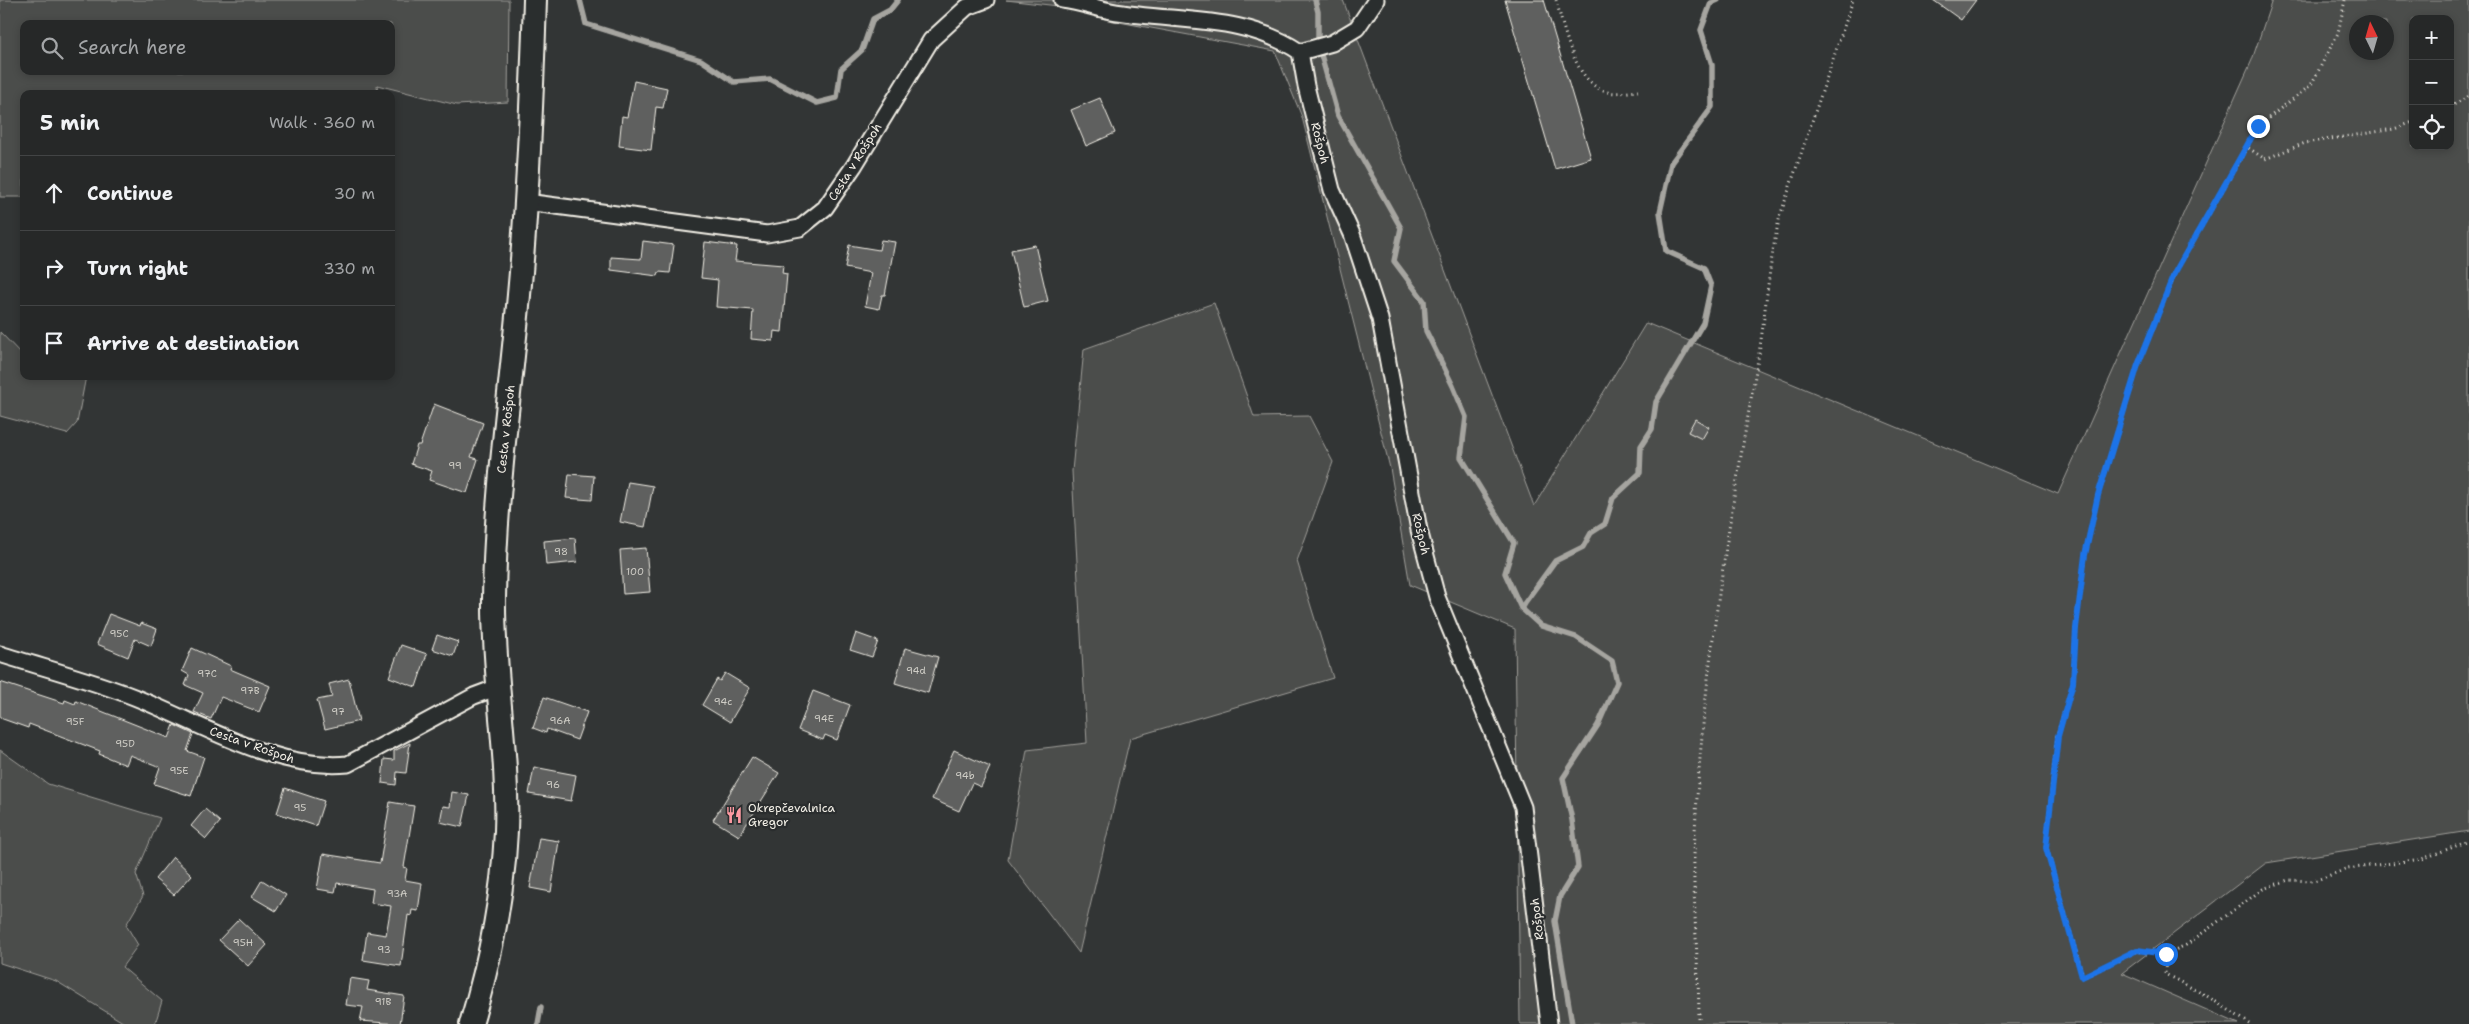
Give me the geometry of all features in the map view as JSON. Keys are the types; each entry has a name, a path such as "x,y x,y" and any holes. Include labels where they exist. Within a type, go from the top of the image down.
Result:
{"street":[{"name":"Cesta v Rošpoh","path":"471,1024 486,974 500,900 506,830 494,598 501,474 526,202 535,0"},
{"name":"Cesta v Rošpoh","path":"526,202 767,234 800,228 825,208 854,166 930,40 968,7 986,0"},
{"path":"1062,0 1112,11 1231,24 1282,40 1306,50 1332,43 1356,28 1376,0"},
{"name":"Rošpoh","path":"1306,50 1306,86 1332,190 1352,234 1380,319 1419,530 1437,596 1524,808 1549,1024"},
{"name":"Cesta v Rošpoh","path":"0,654 133,697 217,735 298,762 327,766 348,764 474,696 498,687"}],"path":[{"path":"1556,0 1574,58 1586,76 1596,86 1606,92 1638,91"},
{"path":"1699,1024 1694,857 1700,766 1721,578 1742,444 1760,350 1770,262 1780,216 1853,0"},
{"path":"2345,0 2338,33 2311,85 2258,126 2174,274 2138,365 2098,495 2085,555 2076,628 2073,683 2058,736 2046,848 2082,977 2137,950 2166,954 2186,945 2263,889 2288,880 2314,881 2347,869 2422,859 2469,841"},
{"path":"2453,105 2469,96"},
{"path":"2247,147 2265,159 2305,143 2394,129 2409,123"},
{"path":"2166,954 2165,974 2207,996 2250,1024"}],"shaded area":[{"path":"0,0 509,0 508,102 457,105 377,85 378,90 20,90 20,197 0,197"},
{"path":"1006,0 1343,0 1534,506 1646,323 2058,494 2252,60 2272,0 2469,0 2469,831 2266,863 2122,973 2239,1024 1520,1024 1515,629 1410,585 1390,468 1302,117 1275,51 1108,20 1067,7"},
{"path":"1214,303 1254,417 1309,416 1333,462 1297,561 1333,678 1130,738 1079,953 1008,860 1027,750 1087,743 1072,471 1084,349"},
{"path":"0,332 20,353 20,380 85,380 77,423 67,434 0,416"},
{"path":"0,750 48,784 160,818 136,874 143,896 126,925 138,945 122,967 162,1001 155,1024 126,1024 56,981 0,963"}],"building":[{"path":"1505,0 1544,0 1591,158 1555,169"},
{"path":"1933,0 1976,0 1961,20"},
{"path":"634,81 667,88 663,108 656,107 651,150 619,146 622,116 627,117"},
{"path":"1100,98 1115,133 1086,146 1071,110"},
{"path":"881,240 895,242 885,295 882,295 879,309 865,306 871,273 845,268 849,245 879,250"},
{"path":"643,241 674,245 670,273 659,272 658,276 611,270 611,257 641,259"},
{"path":"705,242 737,246 735,261 783,265 782,273 787,274 782,332 774,331 773,341 751,339 753,310 716,307 718,280 701,278"},
{"path":"1035,245 1048,301 1024,307 1011,250"},
{"path":"434,404 483,423 471,457 478,459 467,493 429,480 432,471 411,464 417,445 420,445"},
{"path":"1695,419 1709,427 1702,439 1688,432"},
{"path":"569,474 594,476 592,500 566,498"},
{"path":"628,482 653,486 645,527 620,522"},
{"path":"575,538 577,562 546,565 544,541"},
{"path":"646,548 650,592 623,594 620,550"},
{"path":"109,614 140,626 141,623 157,629 151,646 135,639 128,657 97,644"},
{"path":"856,633 878,641 872,657 850,650"},
{"path":"437,635 458,642 453,656 432,649"},
{"path":"401,645 427,654 416,687 389,677"},
{"path":"192,648 231,666 230,669 270,686 259,712 221,697 211,719 194,712 203,693 185,685 189,675 182,671"},
{"path":"905,648 938,657 928,693 895,683"},
{"path":"725,673 750,688 730,722 702,705 717,679 720,681"},
{"path":"349,679 359,721 325,729 317,700 332,697 329,684"},
{"path":"0,682 64,703 65,700 75,704 76,701 169,738 174,725 193,734 187,751 204,757 191,796 154,784 160,767 130,755 126,765 99,754 100,751 29,724 28,728 0,718"},
{"path":"813,691 850,705 837,740 825,735 823,740 798,730"},
{"path":"544,697 587,712 577,740 547,729 546,733 533,728"},
{"path":"410,743 406,773 397,772 396,785 382,783 384,759 394,760 394,751"},
{"path":"954,750 990,767 981,787 972,783 959,811 932,799"},
{"path":"752,757 779,773 739,836 713,820"},
{"path":"534,767 576,775 571,801 529,794"},
{"path":"285,788 324,801 316,826 277,813"},
{"path":"452,792 469,795 462,827 440,822 443,806 450,807"},
{"path":"390,802 414,806 404,867 407,868 405,880 422,883 418,911 412,910 411,916 408,915 401,966 363,960 367,932 386,935 391,906 371,903 373,889 337,883 335,892 317,889 323,854 380,863"},
{"path":"205,809 220,822 206,839 191,826"},
{"path":"539,838 559,841 551,892 530,888"},
{"path":"173,857 192,875 174,895 155,879"},
{"path":"262,880 286,895 276,911 252,897"},
{"path":"239,919 267,945 248,966 219,940"},
{"path":"350,978 369,981 367,990 404,996 400,1024 360,1021 363,1007 346,1005"}],"waterway":[{"path":"580,0 586,24 701,60 734,82 770,79 817,103 837,98 841,69 862,50 873,19 890,10 898,0"},
{"path":"1315,0 1318,12 1318,44 1338,116 1401,228 1394,261 1424,301 1426,331 1466,417 1461,457 1514,543 1505,573 1521,608 1541,626 1576,637 1612,661 1617,682 1598,725 1563,778 1572,820 1578,867 1560,896 1555,921 1572,1024"},
{"path":"1521,608 1555,561 1583,547 1591,533 1605,524 1613,498 1640,473 1641,446 1652,429 1656,402 1703,323 1711,286 1704,268 1666,251 1660,212 1671,163 1712,107 1712,65 1701,30 1711,3 1718,0"},
{"path":"538,1024 541,1007"}],"place":[{"name":"Okrepčevalnica Gregor","path":"734,815"}],"route":[{"path":"2166,954 2137,950 2106,967 2082,977 2046,848 2058,736 2073,683 2076,628 2085,555 2098,495 2138,365 2174,274 2258,126"}]}
